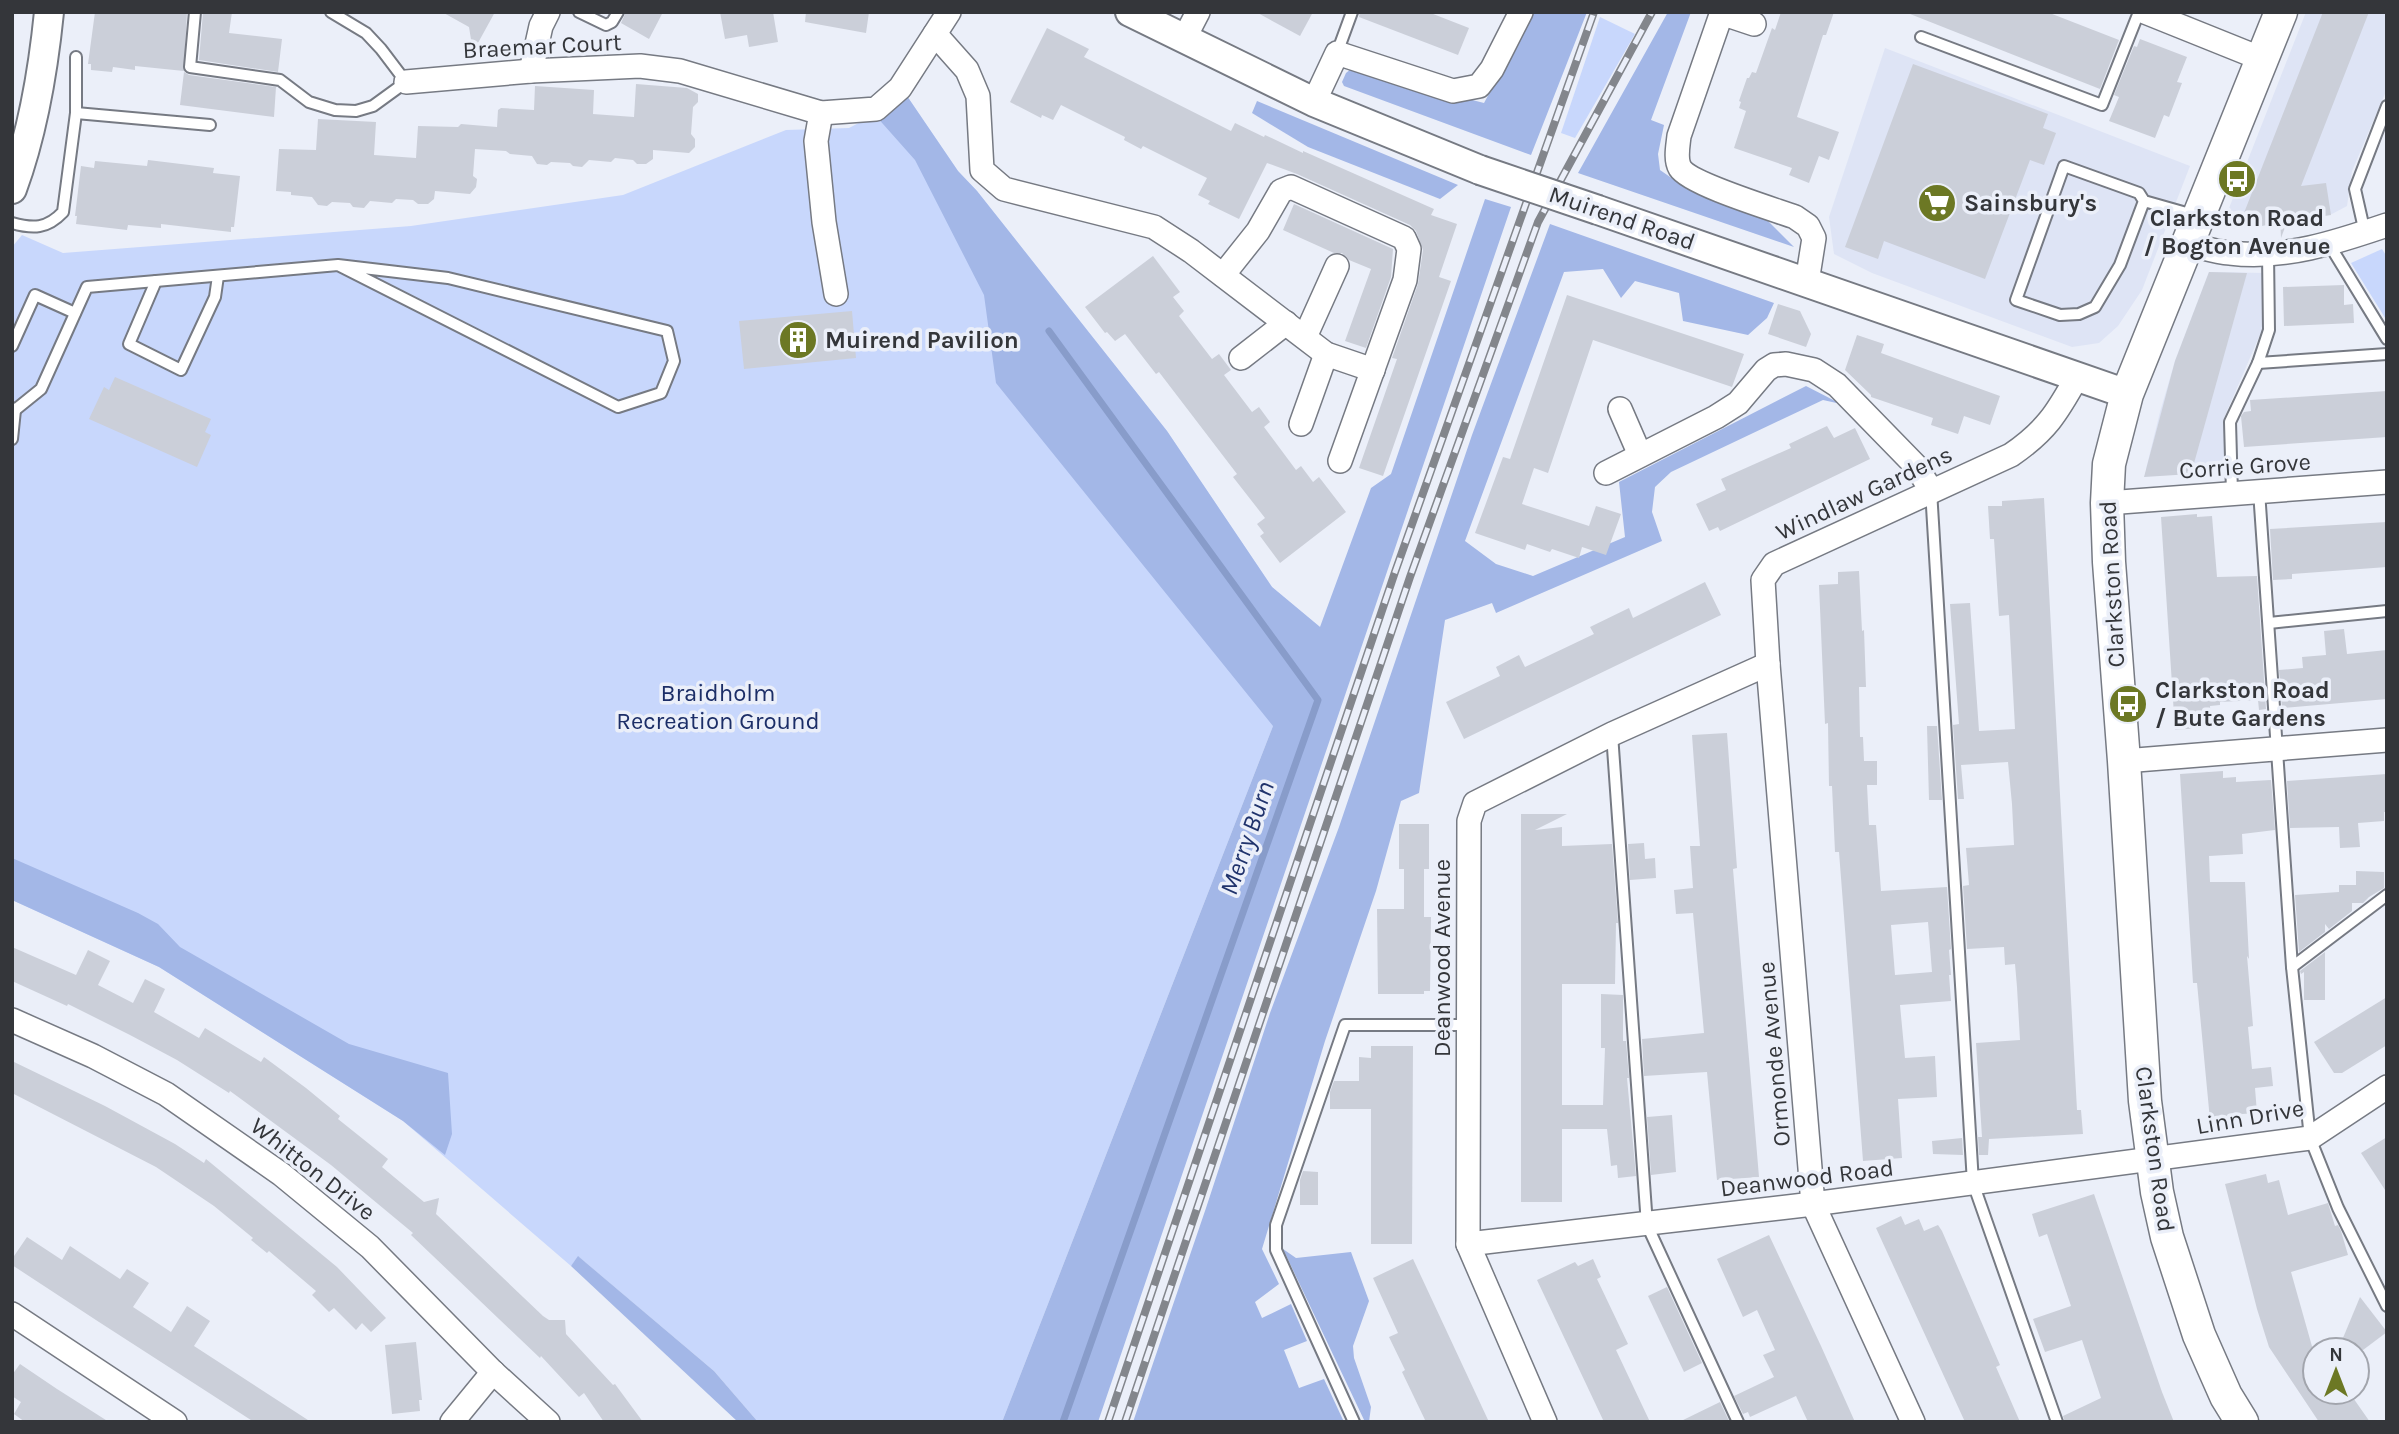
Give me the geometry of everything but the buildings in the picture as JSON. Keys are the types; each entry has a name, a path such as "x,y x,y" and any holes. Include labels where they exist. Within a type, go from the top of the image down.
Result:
{"main road":[{"name":"Clarkston Road","path":"2242,1422 2211,1363 2183,1287 2167,1237 2152,1159 2145,1101 2107,503 2109,464 2127,394 2281,12"}],"street":[{"path":"12,189 24,156 34,112 49,12"},
{"path":"531,71 541,26 548,12"},
{"path":"836,294 816,141 821,113 876,109 900,88 949,12"},
{"name":"Muirend Road","path":"1130,12 1314,102 1480,170 2127,394"},
{"path":"1184,39 1198,12"},
{"path":"1314,102 1337,53 1453,91 1479,86 1492,69 1521,12"},
{"path":"2145,12 2262,58"},
{"path":"1754,23 1721,13 1679,136 1676,156 1681,170 1695,181 1795,217 1808,226 1814,237 1807,282"},
{"path":"935,34 967,70 978,96 982,170 1004,189 1154,227 1223,275 1326,354 1373,370"},
{"name":"Braemar Court","path":"406,82 531,71 640,66 680,71 821,113"},
{"path":"1223,275 1258,231 1281,191 1291,187 1404,237 1409,249 1405,280 1340,461"},
{"path":"2193,230 2231,253 2268,254 2329,244 2387,225"},
{"path":"1305,337 1337,266"},
{"path":"1241,358 1286,323"},
{"path":"1301,424 1326,354"},
{"path":"1606,472 1716,417 1738,403 1766,370 1774,365 1787,364 1814,370 1837,385 1916,466 1931,490"},
{"name":"Windlaw Gardens","path":"1785,870 1763,580 1774,564 2011,455 2034,439 2057,413 2077,377"},
{"path":"1620,409 1640,455"},
{"name":"Corrie Grove","path":"2107,503 2387,482"},
{"name":"Deanwood Avenue","path":"1545,1422 1468,1244 1469,821 1475,803 1612,734 1768,664"},
{"path":"2124,761 2387,740"},
{"name":"Ormonde Avenue","path":"1785,870 1813,1204 1913,1422"},
{"name":"Whitton Drive","path":"12,1020 93,1056 166,1094 281,1174 370,1247 493,1372 548,1422"},
{"name":"Linn Drive","path":"2152,1159 2310,1138 2387,1087"},
{"name":"Deanwood Road","path":"1468,1244 1647,1225 2152,1159"},
{"path":"12,1314 175,1422"},
{"path":"453,1422 493,1372"}],"lane":[{"path":"195,12 190,67 280,80 309,102 335,110 356,111 373,106 406,82 382,49 366,33 331,12"},
{"path":"579,12 606,25 612,22 618,12"},
{"path":"1337,53 1352,12"},
{"path":"1921,37 2102,105 2139,12"},
{"path":"12,223 32,228 43,226 63,212 76,113 76,57"},
{"path":"2365,233 2354,189 2387,106"},
{"path":"76,113 210,125"},
{"path":"2144,201 2120,265 2095,307 2079,314 2060,316 2016,300 2064,166 2139,192 2144,201 2193,230"},
{"path":"2329,244 2387,339"},
{"path":"2232,493 2230,422 2258,363 2269,330 2268,254"},
{"path":"12,439 14,409 41,389 87,287 338,265 449,278 667,331 674,361 661,393 618,407 338,265"},
{"path":"156,281 129,344 181,370 215,297 218,276"},
{"path":"12,346 35,295 75,313"},
{"path":"2258,363 2387,354"},
{"path":"1931,490 1973,1183 2057,1422"},
{"path":"2259,491 2292,967 2310,1138 2338,1208 2387,1306"},
{"path":"2269,623 2387,611"},
{"path":"1612,734 1647,1225 1738,1422"},
{"path":"2292,967 2387,895"},
{"path":"1354,1422 1276,1251 1276,1225 1345,1025 1468,1025"}],"shaded area":[{"path":"1533,12 1587,12 1531,155 1344,86 1342,82 1351,69 1484,103"},
{"path":"1668,12 1691,12 1651,120 1664,125 1658,154 1660,170 1673,179 1757,210 1794,247 1578,173"},
{"path":"2306,12 2387,12 2387,89 2352,171 2347,206 2332,214 2237,229 2222,226"},
{"path":"1885,48 2190,166 2142,290 2118,326 2099,343 2072,347 1872,273 1834,254 1829,217"},
{"path":"907,96 958,171 977,191 1167,431 1272,587 1320,627 1371,488 1391,474 1485,199 1511,207 1098,1422 1002,1422 1273,726 996,383 984,295 915,160 875,115"},
{"path":"1257,101 1458,185 1440,199 1308,147 1252,113"},
{"path":"1550,224 1774,303 1767,318 1748,335 1683,321 1679,293 1635,281 1621,298 1603,269 1564,272 1465,541 1496,564 1533,576 1625,537 1619,482 1806,386 1841,404 1823,400 1671,472 1655,487 1652,512 1662,541 1496,613 1492,603 1445,620 1419,793 1401,801 1376,891 1325,1041 1262,1249 1279,1284 1255,1302 1262,1318 1291,1304 1307,1341 1284,1350 1299,1388 1324,1379 1344,1422 1133,1422 1270,1013 1339,827 1472,435"},
{"path":"2209,272 2266,273 2262,330 2224,418 2224,469 2150,476 2146,469 2160,412 2175,361"},
{"path":"12,858 158,924 180,947 349,1044 448,1073 452,1134 445,1155 403,1121 159,967 12,900"},
{"path":"1283,1249 1296,1258 1351,1252 1369,1301 1353,1346 1354,1358 1371,1407 1369,1422 1365,1422"},
{"path":"578,1256 714,1371 758,1422 738,1422 571,1266"}],"green space":[{"path":"1600,17 1635,34 1575,138 1561,133"},
{"name":"Braidholm Recreation Ground","path":"907,96 958,171 977,191 1167,431 1272,587 1320,627 1273,726 1002,1422 758,1422 714,1371 579,1257 571,1266 403,1121 159,967 12,900 12,247 22,235 63,253 411,226 623,195 786,130 849,128"},
{"path":"2382,249 2387,257 2387,321 2351,263"}],"waterway":[{"name":"Merry Burn","path":"1049,331 1318,700 1063,1422"}],"railway":[{"path":"1108,1422 1395,572 1594,12"},
{"path":"1125,1422 1410,577 1538,222 1652,12"}],"place":[{"name":"Clarkston Road / Bogton Avenue","path":"2237,179"},
{"name":"Sainsbury's","path":"1937,203"},
{"name":"Muirend Pavilion","path":"798,340"},
{"name":"Clarkston Road / Bute Gardens","path":"2128,704"}]}
